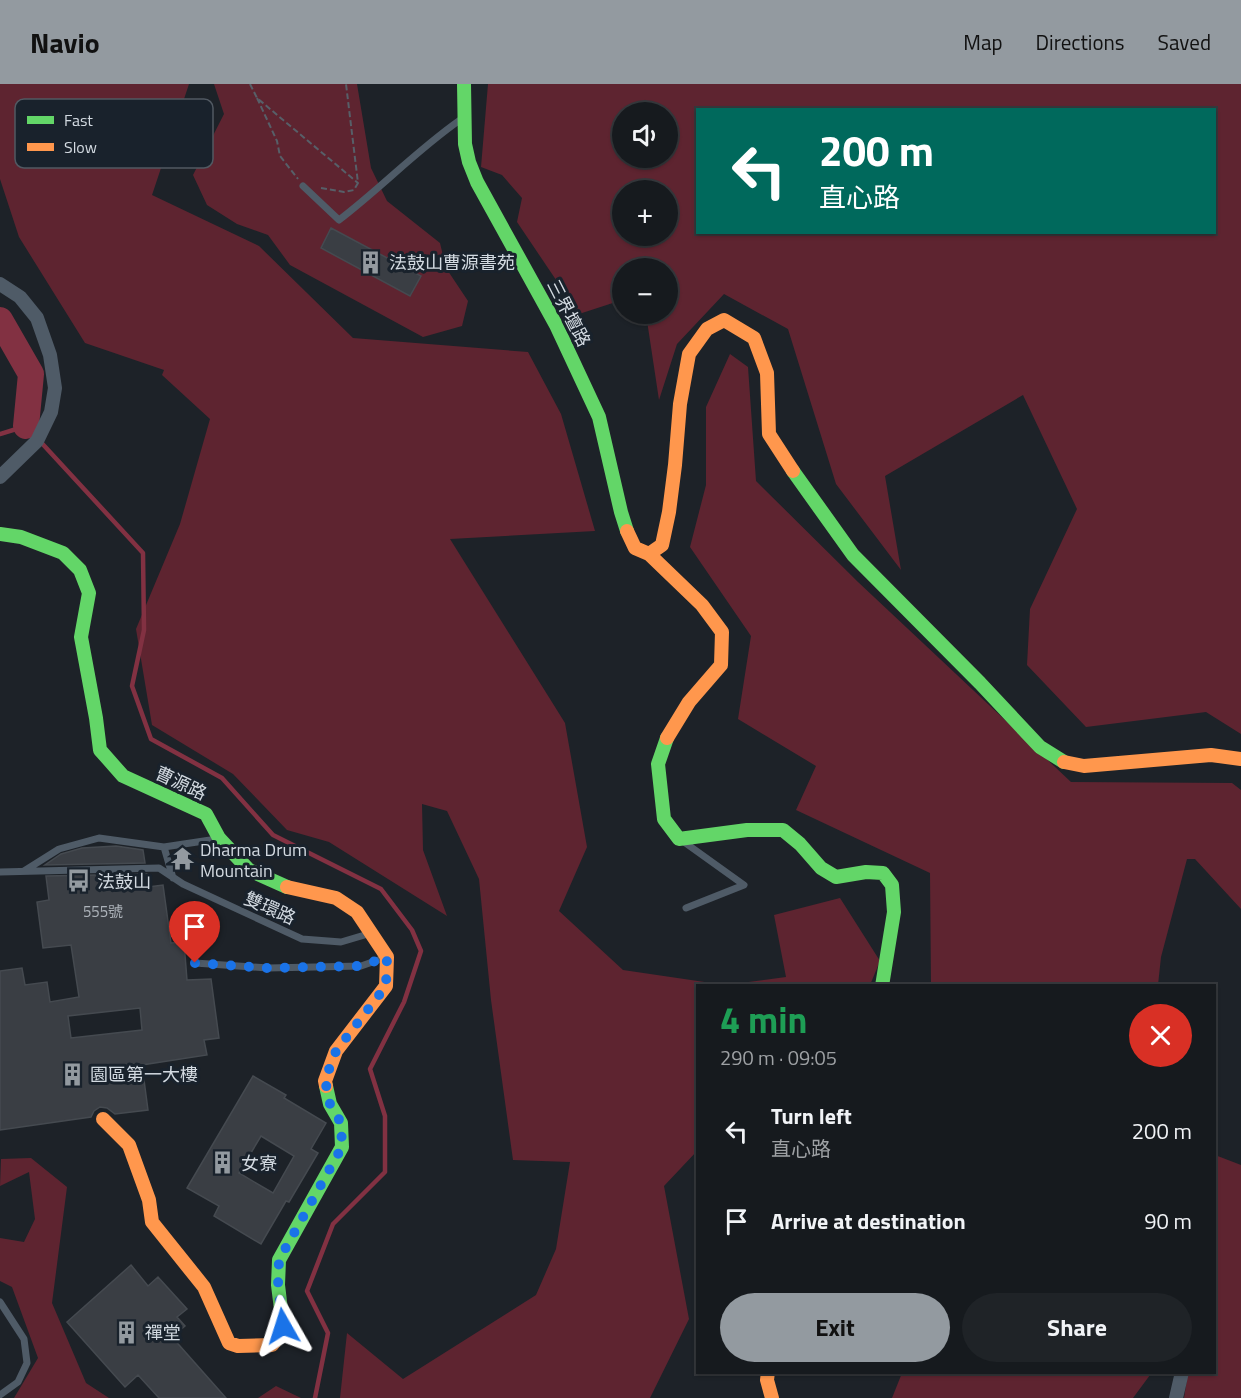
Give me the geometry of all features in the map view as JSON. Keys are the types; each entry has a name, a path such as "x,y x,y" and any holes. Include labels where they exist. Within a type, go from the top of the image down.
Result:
{"street":[{"name":"三界壇路","path":"464,84 465,144 469,162 477,182 556,325 599,417 621,512 635,549 649,554 702,604 722,632 721,665 689,702 668,736 658,764 664,819 680,839"},
{"path":"0,285 20,297 37,318 50,355 55,388 51,412 37,441 0,477"},
{"path":"649,554 662,545 667,523 680,404 689,354 707,329 724,320 754,338 767,373 769,434 853,555 1040,747 1062,761 1084,766 1211,755 1241,759"},
{"name":"曹源路","path":"0,534 21,537 63,553 80,570 88,593 81,637 100,750 123,776 206,814 219,838 249,870 283,886 336,898 357,912 387,957"},
{"path":"680,839 747,830 783,830 800,844 821,868 836,877 866,872 882,873 892,885 894,912 882,984"},
{"path":"103,1119 129,1145 149,1200 152,1222 204,1287 229,1343 238,1346 272,1345 283,1326 278,1285 279,1260 342,1147 341,1123 330,1104 325,1080 336,1051 386,986 387,957"},
{"path":"768,1374 771,1398"},
{"path":"1176,1398 1182,1374"}],"lane":[{"path":"303,186 339,220 365,201 436,137 465,117"},
{"path":"22,872 59,849 99,837 164,847 219,838"},
{"path":"680,839 744,885 686,908"},
{"path":"164,847 173,878"},
{"name":"雙環路","path":"0,872 159,868 183,884 302,939 341,942 370,933"},
{"path":"195,963 268,968 361,966 387,957"},
{"path":"0,1302 24,1339 27,1363 18,1382 0,1395"}],"path":[{"path":"250,84 277,141 280,156 303,186 344,192 354,190 358,183 346,84"},
{"path":"257,98 358,183"}],"shaded area":[{"path":"0,84 189,84 184,99 15,99 15,168 161,168 152,195 259,246 353,338 528,352 561,414 595,531 450,539 565,723 587,847 559,911 623,970 718,984 696,984 696,1152 664,1186 689,1319 650,1398 340,1398 347,1333 403,1379 536,1295 556,1249 570,1162 513,1160 491,1000 479,879 447,811 422,804 423,850 447,916 329,842 287,830 233,774 152,725 136,629 180,524 210,419 162,375 164,370 85,343 19,237 0,179"},
{"path":"214,84 357,84 371,168 387,201 440,243 446,268 468,301 462,326 423,337 290,265 268,235 237,224 207,205 193,175 197,168 213,168 213,136 224,114"},
{"path":"488,84 1241,84 1241,734 1206,712 1086,727 1027,665 1030,609 1077,509 1023,395 885,476 901,570 836,484 788,329 724,294 677,344 659,400 648,324 678,324 678,258 612,258 612,303 579,314 517,222 522,198 502,175 481,167"},
{"path":"730,354 748,367 756,481 858,582 1071,782 1232,783 1241,790 1241,909 1195,859 1187,859 1161,957 1158,984 931,984 930,873 796,810 816,766 738,719 751,636 690,547 706,485 706,407"},
{"path":"840,898 880,961 870,984 733,984 786,977 774,915"},
{"path":"1216,1155 1241,1165 1241,1398 1184,1398 1188,1374 1216,1374"},
{"path":"31,1158 67,1187 52,1303 86,1383 109,1398 14,1398 38,1358 12,1287 0,1281 0,1238 24,1242 35,1219 29,1172 0,1186 1,1159"},
{"path":"902,1374 1150,1375 1133,1398 892,1398"},
{"path":"276,1386 301,1398 258,1398"}],"building":[{"name":"法鼓山曹源書苑","path":"331,228 421,276 410,296 321,248"},
{"path":"116,846 143,850 145,863 45,865 61,854 82,848"},
{"path":"147,874 148,887 163,885 171,943 184,942 187,980 211,979 219,1038 204,1040 207,1055 142,1065 148,1110 115,1114 107,1108 100,1107 91,1117 0,1130 0,971 22,968 25,985 47,982 50,1002 79,997 71,945 43,948 37,902 49,900 46,876","holes":["140,1008 142,1030 71,1038 68,1016"]},
{"name":"女寮","path":"253,1076 286,1095 284,1098 326,1123 311,1149 318,1153 261,1244 214,1216 219,1206 187,1188","holes":["261,1136 294,1156 273,1193 239,1173"]},
{"name":"禪堂","path":"131,1265 148,1286 158,1277 187,1309 177,1317 185,1326 172,1337 226,1398 159,1398 138,1375 125,1387 67,1322"}],"waterway":[{"path":"0,320 31,374 26,426"},
{"path":"0,434 26,426 143,553 144,630 132,686 151,739 222,778 273,835 381,889 412,930 421,951 404,1002 370,1069 385,1116 385,1172 333,1224 307,1291 328,1333 315,1398"}],"traffic: fast":[{"path":"464,84 465,144 469,162 477,182 556,325 599,417 627,531"},
{"path":"793,471 853,555 1040,747 1064,762"},
{"path":"0,534 21,537 63,553 80,570 89,593 81,637 100,750 123,776 206,814 219,838 249,870 287,887"},
{"path":"667,738 658,764 664,819 679,839 747,830 783,830 800,844 821,868 836,877 866,872 883,873 892,885 894,912 882,984"},
{"path":"275,1341 283,1326 278,1285 279,1260 342,1147 341,1123 330,1104 326,1086"}],"traffic: slow":[{"path":"649,554 662,545 669,512 680,404 689,354 707,329 724,320 754,338 767,373 769,434 793,471"},
{"path":"627,531 635,548 649,554 702,605 722,632 721,665 689,702 667,738"},
{"path":"1064,762 1084,766 1211,755 1241,759"},
{"path":"287,887 336,898 357,912 387,957 386,986 336,1051 325,1081 326,1086"},
{"path":"103,1119 129,1145 149,1200 152,1222 204,1287 229,1343 238,1346 272,1345 275,1341"},
{"path":"768,1374 772,1398"}],"place":[{"name":"法鼓山曹源書苑","path":"371,262"},
{"name":"Dharma Drum Mountain","path":"182,859"},
{"name":"法鼓山","path":"79,881"},
{"name":"園區第一大樓","path":"72,1074"},
{"name":"女寮","path":"223,1163"},
{"name":"禪堂","path":"127,1332"}],"route":[{"path":"195,963 268,968 361,966 387,957 386,986 336,1051 325,1080 330,1104 341,1123 342,1147 279,1260 278,1285 283,1326"}]}
